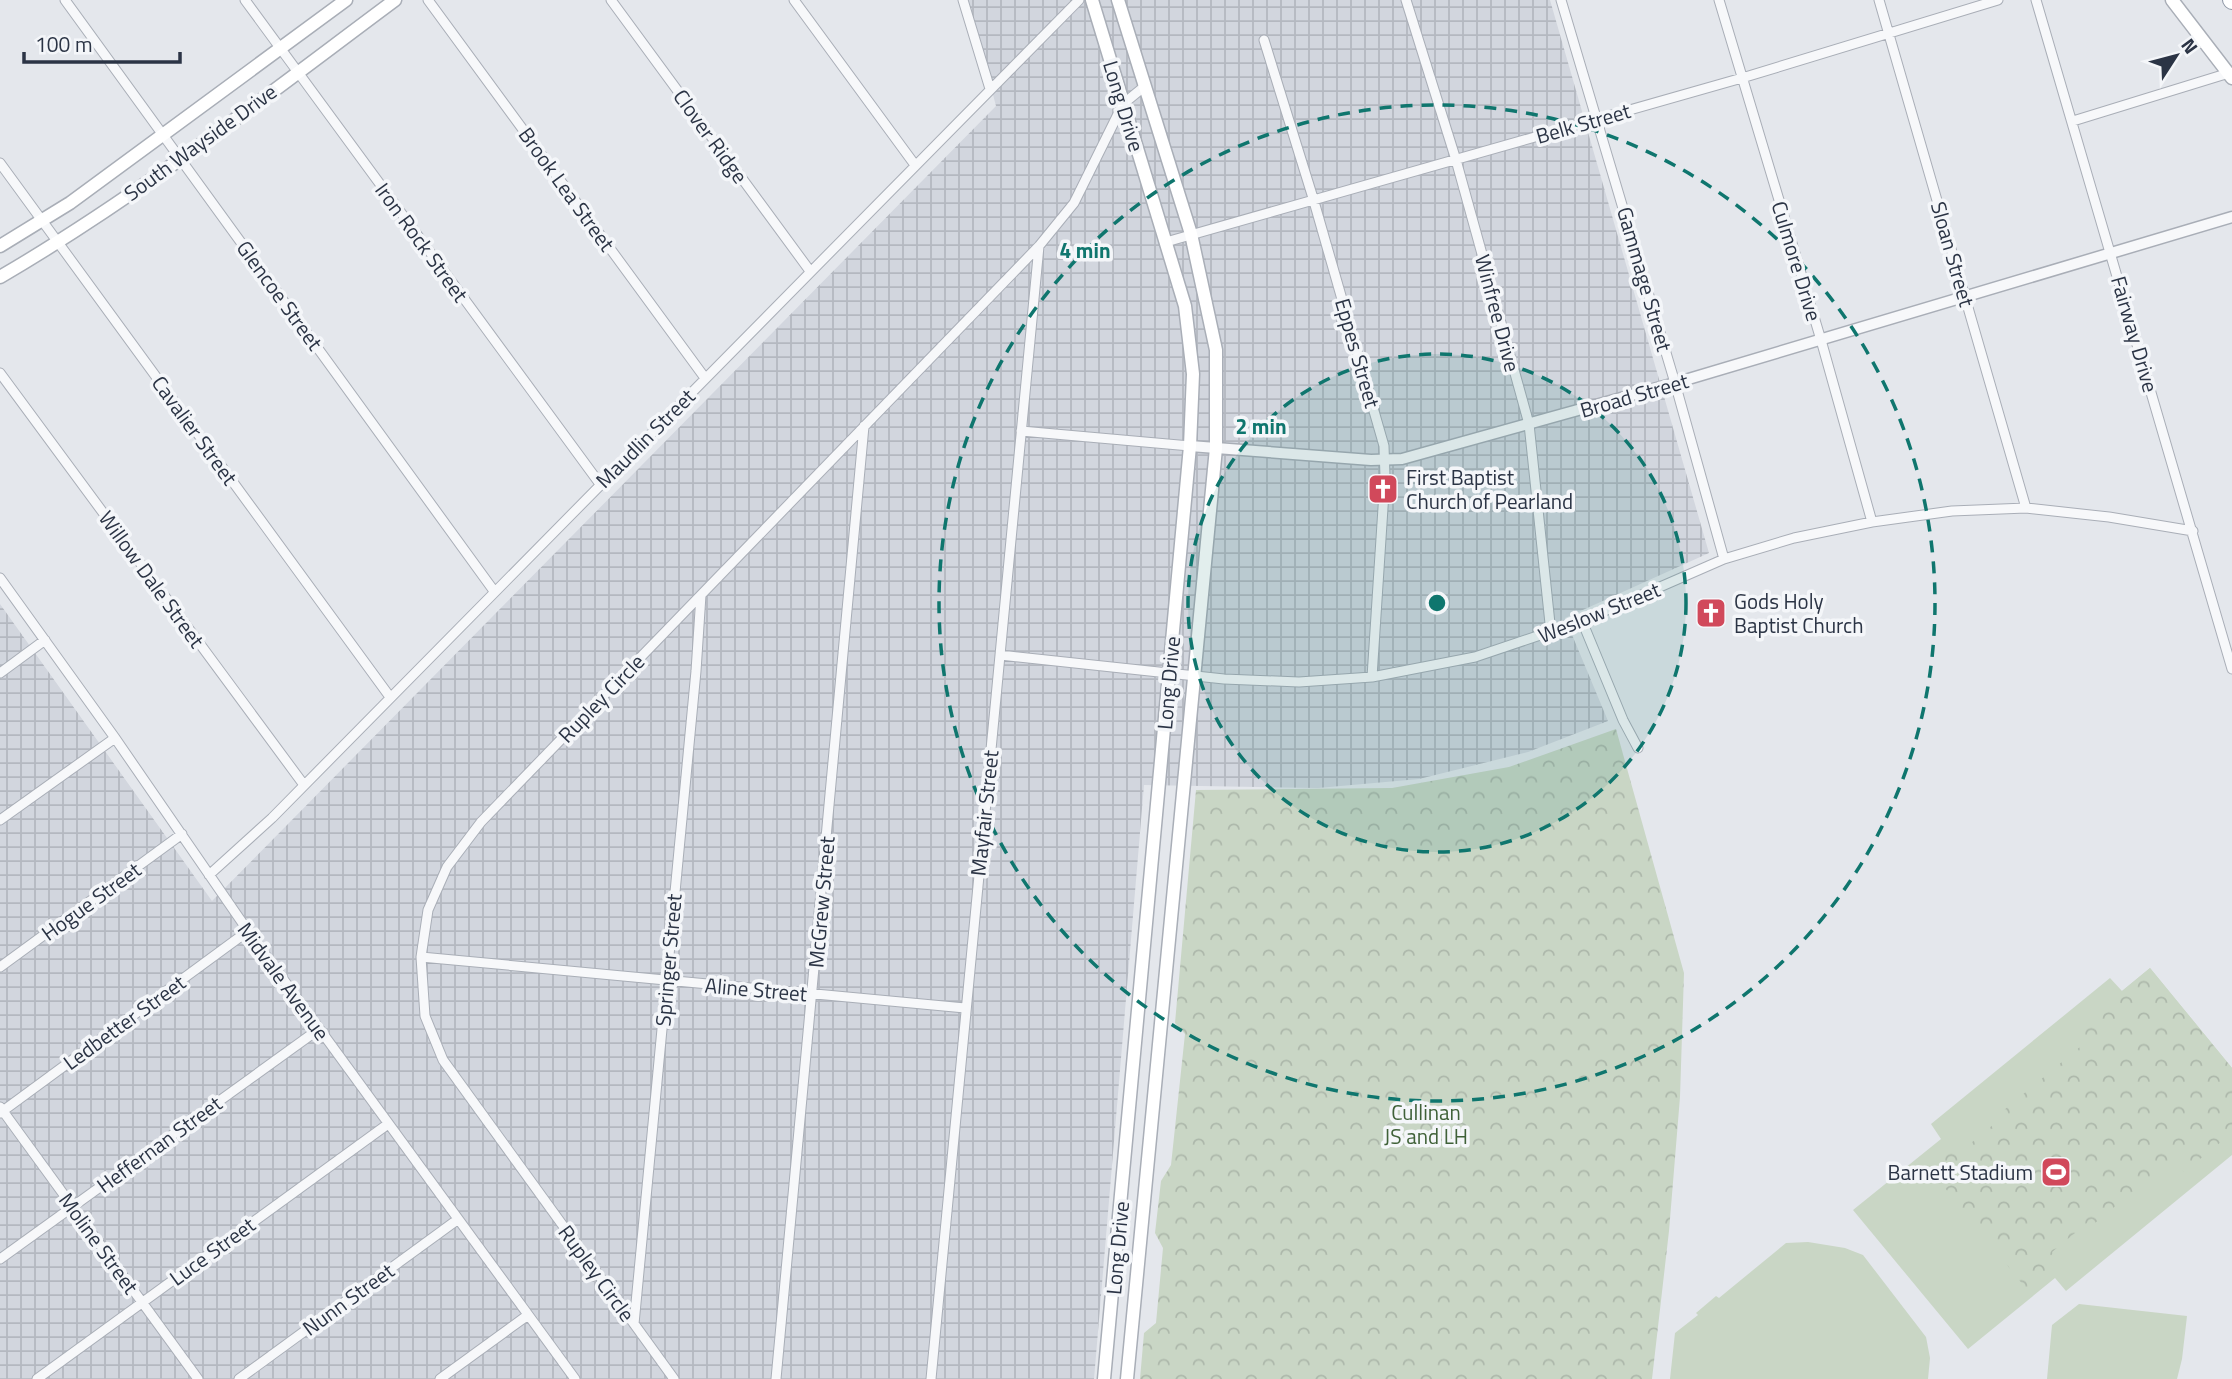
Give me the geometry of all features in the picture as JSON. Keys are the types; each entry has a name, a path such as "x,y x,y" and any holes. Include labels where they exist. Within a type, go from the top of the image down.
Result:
{"main road":[{"name":"South Wayside Drive","path":"0,246 43,221 164,135 346,0"},
{"name":"South Wayside Drive","path":"0,277 59,243 395,0"},
{"name":"Long Drive","path":"1092,0 1185,306 1193,374 1190,446 1135,1067 1104,1379"},
{"name":"Long Drive","path":"1118,0 1191,234 1216,350 1216,448 1192,676 1127,1379"},
{"path":"2172,0 2230,76"},
{"path":"1180,551 1205,555"},
{"path":"1159,791 1182,792"},
{"path":"1147,922 1170,924"},
{"path":"1135,1067 1156,1070"},
{"path":"1122,1198 1144,1201"},
{"path":"1108,1340 1131,1341"}],"street":[{"name":"Glencoe Street","path":"65,0 494,591"},
{"name":"Iron Rock Street","path":"245,0 600,484"},
{"name":"Brook Lea Street","path":"428,0 705,378"},
{"name":"Clover Ridge","path":"611,0 810,271"},
{"path":"794,0 915,165"},
{"path":"962,0 990,89"},
{"name":"Maudlin Street","path":"209,875 272,818 1079,0"},
{"name":"Winfree Drive","path":"1406,0 1456,160 1529,424 1551,633"},
{"name":"Gammage Street","path":"1561,0 1675,383 1724,559"},
{"name":"Culmore Drive","path":"1719,0 1821,340 1872,522"},
{"name":"Sloan Street","path":"1879,0 2026,508"},
{"name":"Belk Street","path":"1166,242 1742,78 1998,0"},
{"name":"Fairway Drive","path":"2036,0 2232,669"},
{"name":"Eppes Street","path":"1264,40 1313,198 1384,446 1386,460 1372,677"},
{"path":"2073,121 2230,76"},
{"name":"Rupley Circle","path":"674,1379 443,1060 425,1016 421,957 428,910 447,867 481,822 1039,246 1074,203 1123,104 1145,86"},
{"name":"Cavalier Street","path":"0,163 390,697"},
{"name":"Broad Street","path":"1021,431 1216,448 1402,459 1675,383 2232,217"},
{"name":"Mayfair Street","path":"931,1379 1039,246"},
{"name":"Willow Dale Street","path":"0,373 303,785"},
{"name":"McGrew Street","path":"776,1379 864,426"},
{"name":"Weslow Street","path":"1000,655 1192,676 1299,682 1372,677 1475,657 1582,621 1724,559 1794,538 1872,522 1952,511 2026,508 2109,517 2193,531"},
{"name":"Midvale Avenue","path":"0,578 115,738 248,931 575,1379"},
{"name":"Springer Street","path":"634,1324 701,596"},
{"path":"1582,621 1623,720 1638,748"},
{"path":"0,673 45,640"},
{"path":"0,820 115,738"},
{"name":"Hogue Street","path":"0,967 182,835"},
{"name":"Ledbetter Street","path":"1,1110 248,931"},
{"name":"Aline Street","path":"421,957 965,1008"},
{"name":"Heffernan Street","path":"0,1259 319,1029"},
{"name":"Moline Street","path":"1,1110 198,1379"},
{"name":"Luce Street","path":"37,1379 388,1124"},
{"name":"Nunn Street","path":"239,1379 457,1220"},
{"path":"440,1379 528,1315"}],"shaded area":[{"path":"968,0 1550,0 1709,553 1565,618 1608,721 1528,752 1419,779 1318,788 1144,785 1094,1379 0,1379 0,604 212,901 996,106"}],"green space":[{"name":"Cullinan JS and LH","path":"1616,729 1684,973 1680,1097 1669,1231 1652,1379 1140,1379 1144,1333 1156,1323 1163,1248 1155,1233 1161,1181 1171,1165 1185,1034 1175,1023 1196,790 1392,788 1509,767"},
{"name":"Barnett Stadium","path":"2150,968 2232,1068 2232,1155 2066,1291 2055,1278 1968,1349 1853,1210 1941,1139 1931,1124 2110,978 2122,991"},
{"name":"Barnett Stadium","path":"2150,968 2232,1068 2232,1133 2184,1172 2173,1159 2095,1223 2092,1219 2052,1252 2060,1265 2028,1291 1924,1162 1954,1137 1965,1148 2006,1114 2004,1110 2081,1046 2071,1033"},
{"path":"1808,1242 1845,1248 1863,1255 1926,1337 1930,1358 1928,1379 1670,1379 1675,1333 1716,1296 1719,1298 1786,1243"},
{"path":"2079,1304 2187,1316 2177,1379 2047,1379 2052,1325"}],"place":[{"name":"First Baptist Church of Pearland","path":"1383,489"},
{"name":"Gods Holy Baptist Church","path":"1711,613"},
{"name":"Barnett Stadium","path":"2056,1172"}]}
